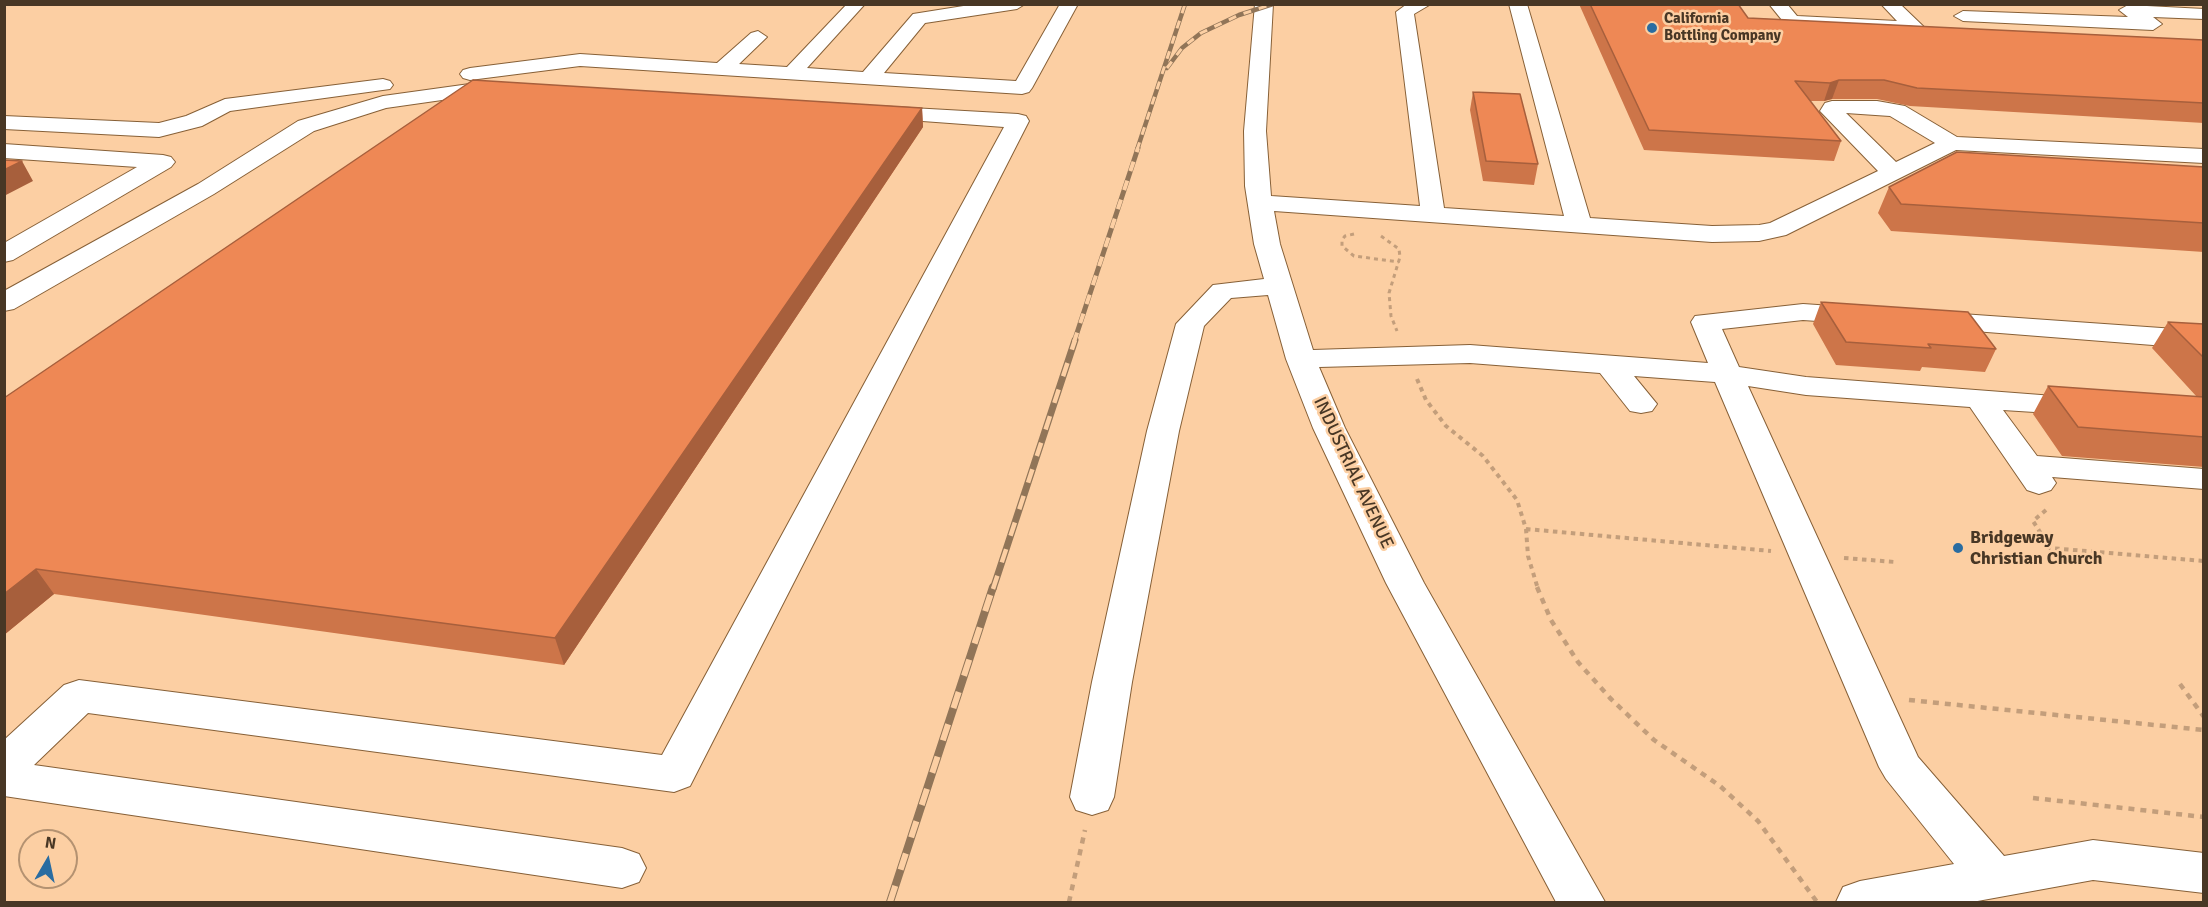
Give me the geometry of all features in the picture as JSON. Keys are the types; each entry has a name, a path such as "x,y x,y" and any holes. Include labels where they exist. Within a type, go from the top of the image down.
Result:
{"street":[{"path":"792,73 857,4"},
{"path":"869,78 919,18 1017,4"},
{"path":"4,122 159,130 194,121 225,105 580,60 1022,88 1069,4"},
{"name":"INDUSTRIAL AVENUE","path":"1264,4 1255,131 1260,203 1278,286 1301,359 1329,428 1405,584 1581,903"},
{"path":"1423,4 1406,12 1433,215"},
{"path":"1518,4 1578,225"},
{"path":"1777,4 1792,21 1978,29 1956,10"},
{"path":"1789,4 1892,7 1915,27"},
{"path":"2007,4 2204,14"},
{"path":"1956,10 2153,24 2128,10"},
{"path":"722,69 758,37"},
{"path":"4,303 206,189 306,126 383,102 484,88 532,91"},
{"path":"1893,172 1831,111 1832,107 1876,107 1897,111 1952,143 2204,156"},
{"path":"4,767 79,696 674,774 1018,121 852,111"},
{"path":"1260,203 1712,234 1759,233 1777,230 1952,143"},
{"path":"4,151 163,162 4,254"},
{"path":"1915,162 2007,168"},
{"path":"1092,797 1112,682 1162,430 1190,324 1223,291 1278,286"},
{"path":"1994,878 1901,768 1705,322 1803,312 2204,340"},
{"path":"1301,359 1470,354 1727,374 1806,386 2109,408"},
{"path":"1610,365 1641,404"},
{"path":"1980,399 2043,489 2053,489"},
{"path":"2026,465 2204,479"},
{"path":"4,778 622,868"},
{"path":"1860,903 2093,860 2204,873"}],"path":[{"path":"1364,233 1345,236 1342,246 1354,256 1399,262"},
{"path":"1371,233 1392,242 1399,249 1399,262 1389,292 1391,316 1426,400 1446,426 1501,476 1517,500 1526,529 1528,556 1535,583 1551,620 1578,662 1610,698 1654,740 1720,786 1758,820 1817,903"},
{"path":"2053,489 2059,499 2034,521 2050,548 2204,561"},
{"path":"1526,529 1895,562"},
{"path":"2180,684 2204,717"},
{"path":"1867,690 2204,730"},
{"path":"1069,903 1092,797"},
{"path":"2033,798 2204,817"}],"building":[{"path":"1590,4 1738,4 1748,18 2204,40 2204,103 1917,88 1884,80 1839,80 1830,83 1795,81 1841,141 1649,130"},
{"path":"473,80 922,108 555,638 36,569 4,594 4,398"},
{"path":"1473,92 1520,94 1538,164 1486,161"},
{"path":"1957,152 2204,167 2204,223 1901,204 1889,187"},
{"path":"4,160 22,161 4,170"},
{"path":"1821,302 1968,312 1996,349 1928,344 1931,348 1846,342"},
{"path":"2168,322 2204,324 2204,358"},
{"path":"2048,386 2204,397 2204,437 2078,427"}],"railway":[{"path":"1137,150 1185,4"},
{"path":"1167,68 1182,48 1201,33 1239,15 1273,4"},
{"path":"1074,342 1138,148"},
{"path":"993,589 1075,340"},
{"path":"890,902 993,587"}],"place":[{"name":"California Bottling Company","path":"1652,28"},
{"name":"Bridgeway Christian Church","path":"1958,548"}]}
